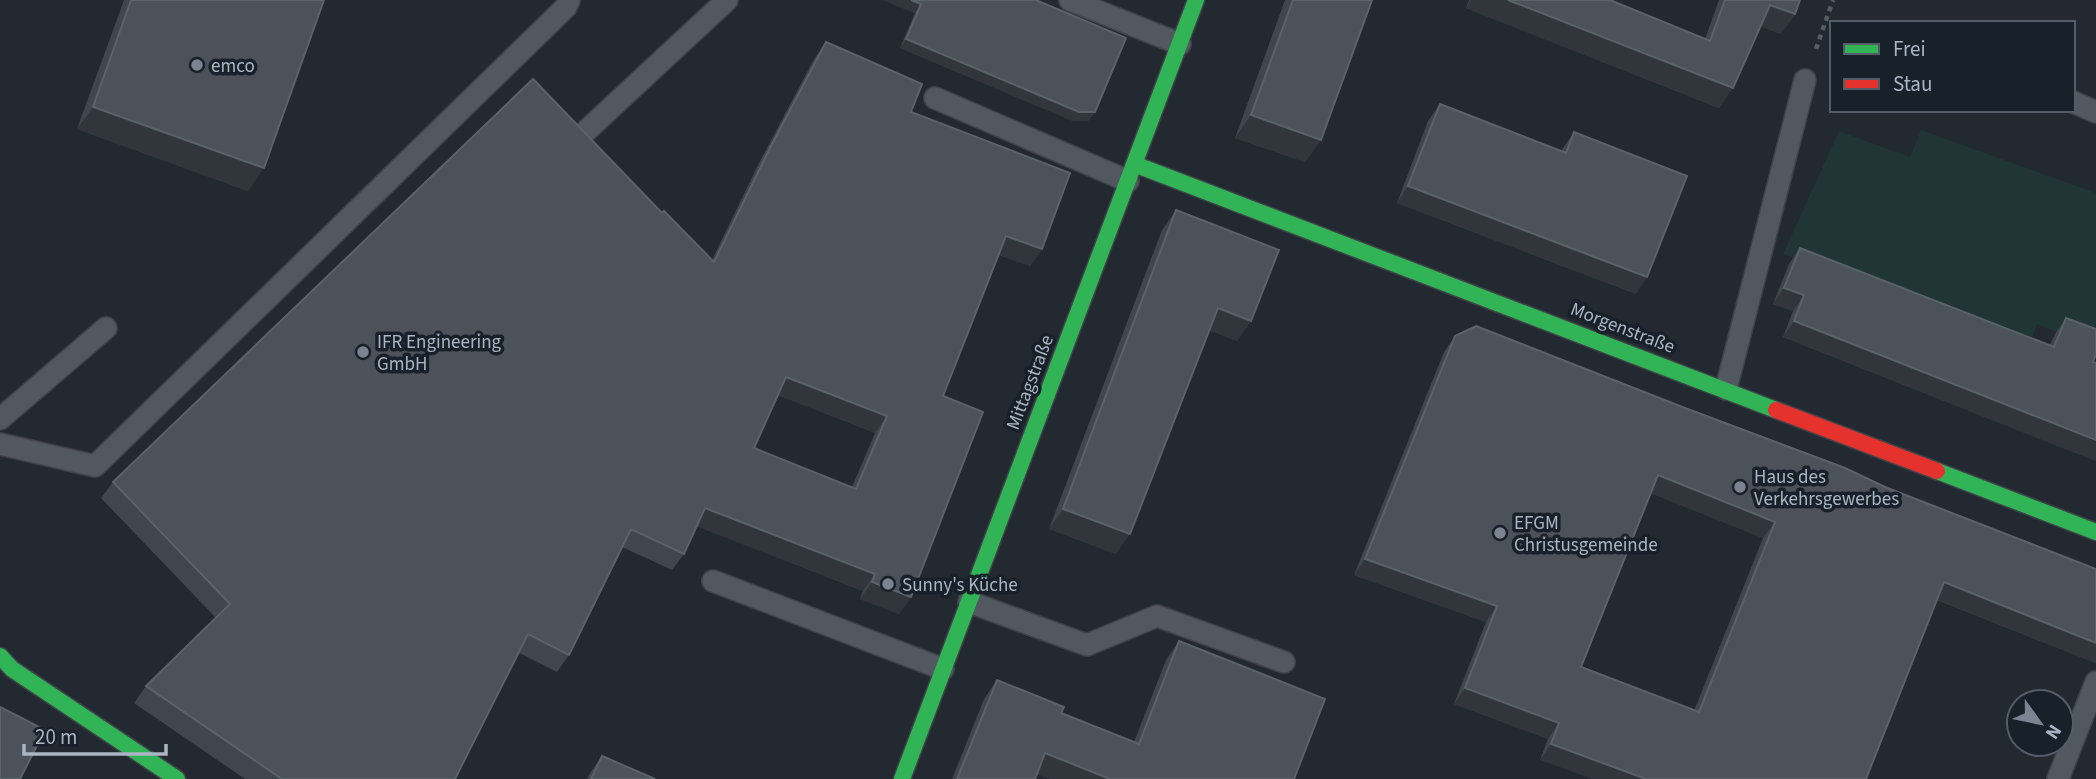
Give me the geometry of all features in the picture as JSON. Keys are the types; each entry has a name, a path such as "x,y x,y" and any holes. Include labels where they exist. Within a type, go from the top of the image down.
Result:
{"street":[{"name":"Mittagstraße","path":"902,779 1196,0"},
{"name":"Morgenstraße","path":"1131,172 1726,389 2096,532"},
{"path":"0,656 12,669 177,779"}],"lane":[{"path":"0,444 95,466 566,7 569,0"},
{"path":"585,132 727,0"},
{"path":"1070,0 1180,44"},
{"path":"1726,389 1805,80"},
{"path":"935,98 1131,172"},
{"path":"2075,103 2096,111"},
{"path":"0,419 106,328"},
{"path":"713,581 943,669"},
{"path":"969,603 1087,645 1157,616 1283,662"},
{"path":"2058,779 2096,682"}],"path":[{"path":"1805,80 1833,0"}],"shaded area":[{"path":"1921,130 2096,193 2096,347 2037,324 2028,349 1783,254 1839,131 1910,157"}],"building":[{"name":"emco","path":"131,0 324,0 264,168 93,107"},
{"path":"911,0 1036,0 1126,38 1095,112 1079,112 906,39 921,4"},
{"path":"1293,0 1372,0 1321,140 1251,115"},
{"path":"1508,0 1610,0 1710,41 1725,0 1800,0 1795,14 1770,5 1733,88"},
{"path":"826,42 922,84 911,112 1070,173 1042,249 1006,236 943,396 983,412 911,597 872,582 875,574 705,508 684,554 631,529 569,655 528,634 455,779 282,779 146,686 230,604 113,482 533,79 662,213 664,211 714,262","holes":["786,377 887,416 856,489 754,448"]},
{"path":"1440,104 1566,153 1574,132 1687,176 1647,277 1408,186"},
{"path":"1176,210 1279,250 1251,321 1218,308 1130,534 1063,509"},
{"path":"1800,248 2054,347 2066,318 2096,329 2096,354 2093,362 2096,363 2096,440 1794,321 1804,295 1784,288"},
{"path":"1476,326 1845,468 1885,487 2096,569 2096,643 1944,582 1866,779 1646,779 1551,744 1559,723 1465,688 1497,606 1365,559 1455,336","holes":["1658,475 1775,522 1699,712 1581,667"]},
{"path":"1179,641 1325,699 1294,779 1110,779 1045,753 1035,779 957,779 997,680 1064,707 1061,713 1139,744"},
{"path":"0,707 45,730 20,779 0,779"},
{"path":"602,756 655,779 591,779"}],"traffic: fast":[{"path":"902,779 1196,0"},
{"path":"1134,164 1776,410"},
{"path":"1937,471 2096,532"},
{"path":"0,656 12,669 177,779"}],"traffic: jam":[{"path":"1776,410 1937,471"}],"place":[{"name":"emco","path":"197,65"},
{"name":"IFR Engineering GmbH","path":"363,352"},
{"name":"Haus des Verkehrsgewerbes","path":"1740,487"},
{"name":"EFGM Christusgemeinde","path":"1500,533"},
{"name":"Sunny's Küche","path":"888,584"}]}
